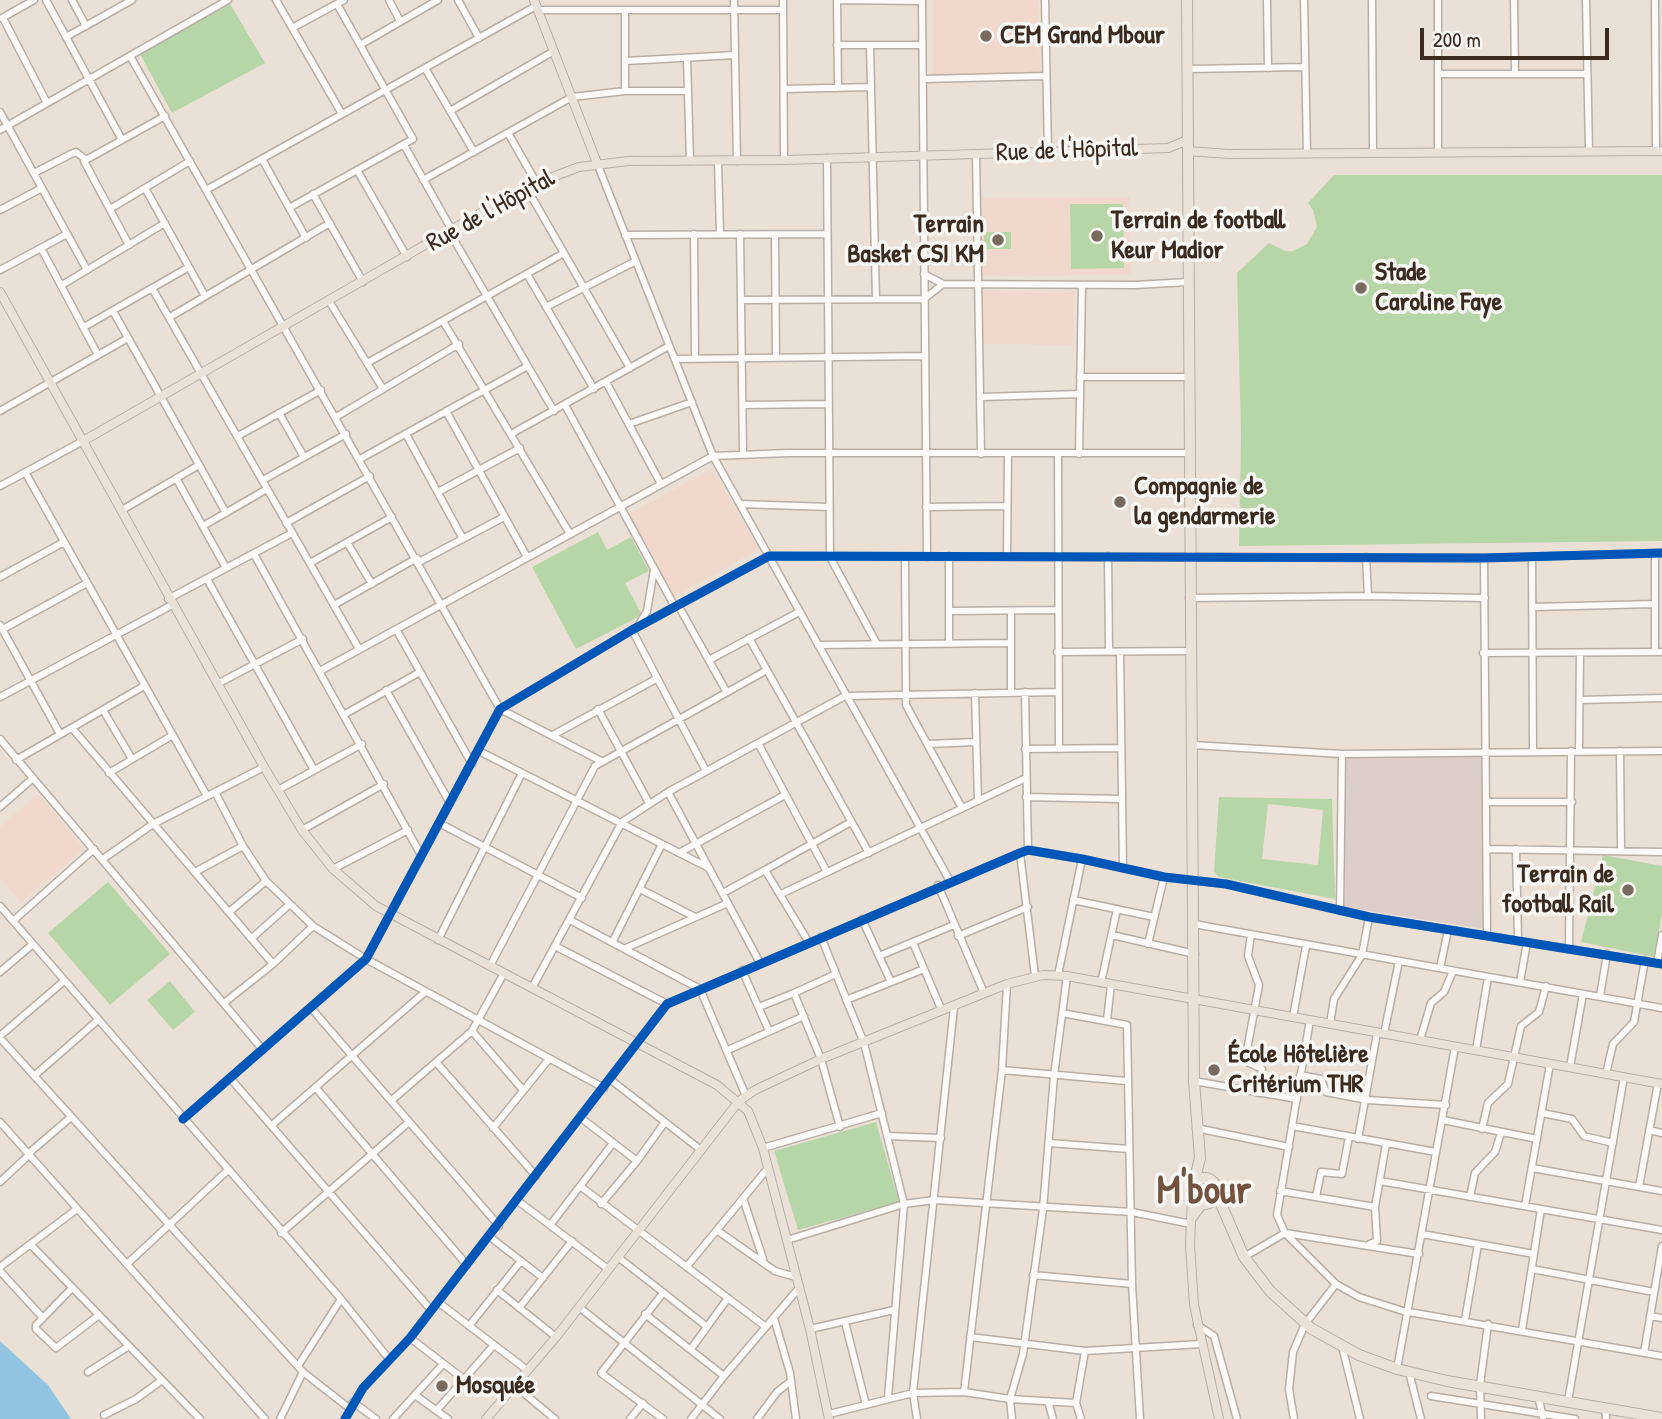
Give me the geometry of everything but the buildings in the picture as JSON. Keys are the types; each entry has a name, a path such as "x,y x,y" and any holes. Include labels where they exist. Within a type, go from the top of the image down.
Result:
{"highway":[{"path":"1187,0 1189,598 1195,880 1194,1081 1200,1158 1217,1187 1210,1201"},
{"path":"1200,1158 1192,1197 1210,1201 1224,1213 1244,1257 1279,1301 1305,1325 1342,1346 1409,1372 1662,1418"},
{"path":"1194,1182 1203,1178 1212,1181"}],"main road":[{"path":"536,5 597,163"},
{"path":"1168,148 1307,154 1659,151"},
{"path":"1168,148 1188,149"},
{"name":"Rue de l'Hôpital","path":"83,441 526,187 597,163 718,162 1168,148"},
{"path":"0,292 264,767 302,830 333,869 376,906 743,1098 763,1148 810,1329 829,1417"},
{"path":"491,1417 743,1098 821,1059 1007,984 1035,976 1062,975 1660,1084"},
{"path":"1192,1197 1191,1276 1197,1325 1219,1419"},
{"path":"1191,1222 1210,1201"}],"street":[{"path":"34,0 1,19 47,103"},
{"path":"46,0 122,140"},
{"path":"72,0 86,26"},
{"path":"0,130 218,3 228,0"},
{"path":"276,0 342,114"},
{"path":"389,0 400,21"},
{"path":"360,45 438,0"},
{"path":"458,0 480,38"},
{"path":"644,0 644,10"},
{"path":"694,0 695,10"},
{"path":"734,0 737,161"},
{"path":"783,0 784,160"},
{"path":"838,88 837,0 922,1 926,557"},
{"path":"1045,0 1048,152"},
{"path":"1267,0 1268,68"},
{"path":"1304,0 1307,154"},
{"path":"1372,0 1373,152"},
{"path":"1437,0 1438,152"},
{"path":"1514,0 1515,74"},
{"path":"1586,0 1589,151"},
{"path":"1656,0 1659,151"},
{"path":"66,37 129,1"},
{"path":"289,208 412,141 413,135 360,45 340,2 292,28"},
{"path":"206,190 536,5 625,10 783,10"},
{"path":"625,10 625,91"},
{"path":"837,45 922,44"},
{"path":"870,45 876,299"},
{"path":"450,111 554,51"},
{"path":"626,61 735,55"},
{"path":"130,56 418,560 500,709 601,761"},
{"path":"687,58 690,161"},
{"path":"1187,69 1305,67"},
{"path":"425,68 474,152"},
{"path":"1438,74 1587,74"},
{"path":"923,79 1046,76"},
{"path":"784,89 872,87"},
{"path":"423,180 572,97 625,91 687,91"},
{"path":"0,112 87,270"},
{"path":"85,159 165,116"},
{"path":"508,133 536,182"},
{"path":"404,145 526,367 554,411"},
{"path":"34,173 76,152 85,159 129,245"},
{"path":"976,154 981,454"},
{"path":"827,158 830,557 877,644"},
{"path":"262,159 306,238"},
{"path":"110,209 190,161"},
{"path":"718,162 720,234"},
{"path":"597,163 713,456 950,881"},
{"path":"356,170 407,257"},
{"path":"526,187 630,368"},
{"path":"0,210 42,188"},
{"path":"145,188 205,296"},
{"path":"313,194 363,282"},
{"path":"62,285 165,223"},
{"path":"170,317 330,223"},
{"path":"0,270 67,234"},
{"path":"694,234 695,358"},
{"path":"740,234 743,454"},
{"path":"625,235 827,234"},
{"path":"775,235 776,357"},
{"path":"41,248 98,355"},
{"path":"368,363 564,253"},
{"path":"546,307 636,261"},
{"path":"84,327 189,267"},
{"path":"527,274 594,389"},
{"path":"924,274 943,284 978,282 1082,285 1189,282"},
{"path":"743,300 925,299 943,284"},
{"path":"1079,454 1082,285"},
{"path":"152,288 359,649"},
{"path":"329,301 383,389"},
{"path":"113,311 226,513"},
{"path":"443,321 570,534"},
{"path":"0,411 128,338"},
{"path":"336,416 458,345"},
{"path":"511,434 669,346"},
{"path":"675,359 828,355 925,356"},
{"path":"360,460 526,367"},
{"path":"1080,377 1190,377"},
{"path":"606,382 661,484"},
{"path":"238,436 321,390"},
{"path":"981,397 1080,394"},
{"path":"629,424 691,402"},
{"path":"743,405 827,404"},
{"path":"565,405 654,569 726,691"},
{"path":"446,411 527,557"},
{"path":"279,414 304,457"},
{"path":"263,480 346,434"},
{"path":"406,434 463,539"},
{"name":"Rue de l'Hôpital","path":"0,486 83,441"},
{"path":"438,492 520,448"},
{"path":"320,671 713,456 1190,453"},
{"path":"1058,454 1056,556 1059,749"},
{"path":"1007,556 1008,455"},
{"path":"122,510 198,464"},
{"path":"25,472 207,796"},
{"path":"286,523 370,476"},
{"path":"176,478 226,568"},
{"path":"203,526 267,489"},
{"path":"740,504 829,507"},
{"path":"926,507 1007,506"},
{"path":"310,563 393,517"},
{"path":"334,605 504,517"},
{"path":"0,697 32,682 226,568 292,533"},
{"path":"0,578 64,542"},
{"path":"348,544 372,584"},
{"path":"254,554 362,744 421,855"},
{"path":"183,1119 366,959 500,709 634,629 769,556 1484,558 1658,554 1654,604 1658,652 1483,653"},
{"path":"949,556 949,643"},
{"path":"1108,556 1109,651"},
{"path":"1366,557 1368,596"},
{"path":"1532,557 1533,752"},
{"path":"905,558 905,696 909,712 962,808"},
{"path":"1484,558 1487,935"},
{"path":"634,629 647,611 654,569"},
{"path":"207,579 314,770"},
{"path":"60,734 1,627 87,583"},
{"path":"1189,598 1485,598"},
{"path":"1533,607 1654,604"},
{"path":"950,611 1057,610"},
{"path":"1011,611 1011,692"},
{"path":"709,660 799,612"},
{"path":"396,629 472,764"},
{"path":"634,629 656,679 706,771"},
{"path":"749,638 869,853"},
{"path":"217,684 303,639"},
{"path":"818,645 1010,643"},
{"path":"1057,652 1191,651"},
{"path":"1120,652 1123,868"},
{"path":"1569,948 1572,802 1580,700 1580,653"},
{"path":"490,966 589,774 601,761 767,670"},
{"path":"345,714 420,672"},
{"path":"553,736 656,679"},
{"path":"16,760 144,686"},
{"path":"386,690 450,803"},
{"path":"1025,692 1028,850"},
{"path":"532,988 622,822 668,792 845,696 1058,692"},
{"path":"975,693 978,801"},
{"path":"1580,700 1662,698"},
{"path":"598,709 649,803"},
{"path":"103,710 132,760"},
{"path":"72,729 273,964"},
{"path":"109,773 173,736"},
{"path":"0,739 263,1049"},
{"path":"928,744 976,742"},
{"path":"758,743 827,872"},
{"path":"278,790 362,744"},
{"path":"1193,746 1342,754 1662,751"},
{"path":"1025,749 1120,748"},
{"path":"479,751 709,868"},
{"path":"1620,751 1621,850"},
{"path":"1340,911 1342,754"},
{"path":"103,859 153,824 264,767"},
{"path":"438,940 522,773"},
{"path":"780,894 1026,778"},
{"path":"0,807 32,779"},
{"path":"302,830 384,785"},
{"path":"215,792 243,846 266,881 313,926 425,992 604,1087"},
{"path":"668,792 760,963"},
{"path":"679,853 785,794"},
{"path":"1026,797 1121,799"},
{"path":"1486,803 1572,802"},
{"path":"723,893 852,822"},
{"path":"439,823 582,898"},
{"path":"333,869 408,831"},
{"path":"613,941 662,844"},
{"path":"195,872 243,846"},
{"path":"13,921 94,849"},
{"path":"1488,849 1662,852"},
{"path":"1516,849 1518,940"},
{"path":"345,1419 351,1405 410,1338 499,1226 611,1080 635,1042 667,1004 808,941 1028,850 1164,877 1237,886 1369,917 1660,963 1662,936"},
{"path":"1020,853 1035,976"},
{"path":"1012,1419 1010,1399 1025,1342 1043,1209 1062,1013 1062,975 1082,859"},
{"path":"765,870 808,941"},
{"path":"1149,944 1164,877"},
{"path":"229,912 266,881"},
{"path":"938,886 984,993"},
{"path":"640,889 695,917"},
{"path":"1073,900 1154,917"},
{"path":"626,948 728,903"},
{"path":"252,938 290,904"},
{"path":"0,906 341,1299 389,1359"},
{"path":"958,936 1028,907"},
{"path":"1101,983 1117,909"},
{"path":"1330,1024 1334,999 1362,955 1369,917"},
{"path":"862,919 891,982"},
{"path":"570,920 700,989 728,1050 743,1098"},
{"path":"1195,924 1306,946 1662,1007"},
{"path":"879,957 954,925"},
{"path":"224,1003 273,964 313,926"},
{"path":"1440,968 1448,930"},
{"path":"1251,934 1248,956 1259,981 1256,1011 1245,1061 1262,1069 1258,1093"},
{"path":"1112,935 1195,954"},
{"path":"821,937 864,1043 904,1204 888,1398"},
{"path":"1520,982 1528,942"},
{"path":"913,943 942,1012"},
{"path":"0,972 33,944"},
{"path":"555,946 667,1004"},
{"path":"1293,1017 1306,946"},
{"path":"1600,996 1607,954"},
{"path":"1606,1074 1613,1044 1633,1026 1645,960"},
{"path":"1358,1139 1399,961"},
{"path":"846,1000 924,969"},
{"path":"742,970 769,1031"},
{"path":"1420,1040 1431,1003 1444,992 1454,971"},
{"path":"392,1100 472,1031 504,973"},
{"path":"759,1007 836,974"},
{"path":"1476,1051 1488,977"},
{"path":"64,981 0,1037 303,1372 376,1419"},
{"path":"964,1392 1002,1070 1007,984"},
{"path":"1107,1020 1111,985"},
{"path":"1482,1129 1488,1103 1506,1088 1521,1026 1539,1012 1546,986"},
{"path":"272,1125 425,992"},
{"path":"794,993 821,1059 840,1127"},
{"path":"1570,1068 1583,994"},
{"path":"917,1419 913,1393 954,1007"},
{"path":"311,1008 499,1226"},
{"path":"1062,1013 1127,1025 1132,1284 1140,1419"},
{"path":"728,1050 803,1016"},
{"path":"34,1076 98,1020"},
{"path":"1310,1020 1277,1214 1285,1233 1336,1284 1359,1297 1409,1312 1662,1356"},
{"path":"472,1031 523,1090"},
{"path":"1398,1369 1455,1046"},
{"path":"493,1128 550,1059"},
{"path":"436,1062 536,1176"},
{"path":"1525,1206 1550,1064"},
{"path":"1002,1070 1126,1081"},
{"path":"1300,1075 1321,1079 1326,1092 1367,1100 1446,1105"},
{"path":"1568,1401 1624,1077"},
{"path":"230,1078 330,1190 431,1310"},
{"path":"611,1080 701,1150"},
{"path":"1194,1081 1297,1099"},
{"path":"1639,1187 1660,1084"},
{"path":"316,1088 467,1265"},
{"path":"1542,1112 1572,1119 1584,1136 1613,1143"},
{"path":"763,1148 882,1113"},
{"path":"0,1182 71,1117"},
{"path":"581,1118 637,1161"},
{"path":"1443,1121 1537,1139"},
{"path":"0,1122 265,1419"},
{"path":"281,1233 409,1122"},
{"path":"601,1204 665,1122"},
{"path":"1292,1126 1436,1152"},
{"path":"1196,1128 1289,1147"},
{"path":"1649,1130 1662,1133"},
{"path":"1471,1197 1475,1173 1494,1152 1501,1133"},
{"path":"887,1136 941,1138"},
{"path":"1316,1197 1321,1172 1342,1174 1349,1137"},
{"path":"551,1224 613,1143"},
{"path":"1049,1143 1129,1149"},
{"path":"1369,1245 1377,1241 1375,1207 1386,1144"},
{"path":"688,1265 768,1168"},
{"path":"1532,1168 1662,1191"},
{"path":"127,1264 228,1170"},
{"path":"1380,1181 1662,1230"},
{"path":"580,1186 601,1204 688,1265 766,1327"},
{"path":"1280,1191 1375,1207"},
{"path":"743,1198 763,1259"},
{"path":"518,1200 608,1269"},
{"path":"787,1240 904,1204 934,1200 1043,1209 1132,1212 1191,1222"},
{"path":"43,1318 0,1269 77,1209"},
{"path":"1522,1330 1541,1209"},
{"path":"718,1231 763,1259 775,1271 796,1277"},
{"path":"1244,1257 1285,1233 1419,1254"},
{"path":"1422,1234 1534,1254"},
{"path":"490,1237 543,1278"},
{"path":"519,1308 572,1241"},
{"path":"1465,1320 1478,1244"},
{"path":"31,1245 196,1418"},
{"path":"1644,1353 1654,1292 1660,1274 1662,1246"},
{"path":"618,1257 706,1326"},
{"path":"469,1326 521,1261"},
{"path":"1532,1269 1654,1292"},
{"path":"1033,1275 1132,1284"},
{"path":"1294,1419 1289,1371 1293,1352 1305,1325 1336,1284"},
{"path":"72,1288 35,1328 56,1348 99,1315"},
{"path":"691,1419 799,1288"},
{"path":"497,1290 556,1337"},
{"path":"663,1293 603,1368 602,1376 663,1419"},
{"path":"691,1349 728,1298"},
{"path":"298,1366 341,1299"},
{"path":"438,1302 527,1370"},
{"path":"579,1307 720,1419"},
{"path":"810,1329 894,1310"},
{"path":"645,1314 724,1376"},
{"path":"1650,1316 1662,1318"},
{"path":"774,1318 791,1381 796,1419"},
{"path":"845,1322 866,1405"},
{"path":"1481,1419 1480,1385 1489,1324"},
{"path":"1197,1325 1214,1336 1236,1418 1227,1419"},
{"path":"970,1337 1085,1351 1202,1343"},
{"path":"410,1338 465,1380"},
{"path":"88,1371 129,1346"},
{"path":"437,1410 494,1346"},
{"path":"1342,1346 1360,1419"},
{"path":"1082,1419 1076,1403 1085,1351"},
{"path":"393,1419 443,1364"},
{"path":"280,1419 303,1372"},
{"path":"1409,1372 1421,1419"},
{"path":"104,1415 136,1399 162,1380"},
{"path":"757,1419 777,1392 791,1381"},
{"path":"514,1385 555,1419"},
{"path":"829,1417 913,1393 964,1392 1010,1399 1076,1403"},
{"path":"415,1395 448,1419"},
{"path":"1431,1396 1543,1417 1575,1419"},
{"path":"1538,1396 1543,1417"},
{"path":"1048,1401 1053,1419"},
{"path":"629,1419 643,1403"},
{"path":"1605,1408 1606,1419"}],"shaded area":[{"name":"CEM Grand Mbour","path":"933,0 1038,0 1040,73 933,75"},
{"path":"1130,197 1131,275 982,276 980,198"},
{"path":"983,291 1075,292 1073,345 982,344"},
{"path":"712,469 759,549 675,597 629,514"},
{"path":"1482,757 1484,929 1345,907 1345,758"},
{"path":"38,794 84,849 21,902 0,878 0,827"}],"green space":[{"path":"230,4 265,63 172,113 140,54"},
{"name":"Stade Caroline Faye","path":"1334,175 1662,175 1662,541 1239,546 1241,436 1237,273 1269,243 1285,251 1293,251 1307,244 1317,227 1313,210 1308,203"},
{"name":"Terrain de football Keur Madior","path":"1070,204 1123,204 1124,268 1071,269"},
{"name":"Terrain Basket CSI KM","path":"984,232 1011,232 1011,249 984,249"},
{"path":"598,532 607,550 631,537 649,571 625,583 642,615 576,649 532,567"},
{"path":"1219,797 1332,799 1335,899 1219,877 1214,872","holes":["1268,804 1323,810 1318,865 1262,859"]},
{"name":"Terrain de football Rail","path":"1603,855 1662,866 1662,914 1654,957 1581,942"},
{"path":"108,882 170,954 110,1005 48,933"},
{"path":"170,981 195,1012 173,1030 147,1000"},
{"path":"876,1122 899,1202 798,1230 774,1151"}],"water":[{"path":"0,1341 48,1385 71,1419 0,1419"}],"cycle path":[{"path":"183,1119 366,959 500,709 632,630 769,556 1484,558 1662,553"},
{"path":"345,1419 363,1388 410,1338 667,1004 1028,850 1164,877 1226,884 1369,917 1662,964"}],"place":[{"name":"CEM Grand Mbour","path":"986,36"},
{"name":"Terrain de football Keur Madior","path":"1097,236"},
{"name":"Terrain Basket CSI KM","path":"998,240"},
{"name":"Stade Caroline Faye","path":"1361,288"},
{"name":"Compagnie de la gendarmerie","path":"1120,502"},
{"name":"Terrain de football Rail","path":"1628,890"},
{"name":"École Hôtelière Critérium THR","path":"1214,1070"},
{"name":"Mosquée","path":"442,1386"}],"district":[{"name":"M'bour","path":"1204,1192"}]}
